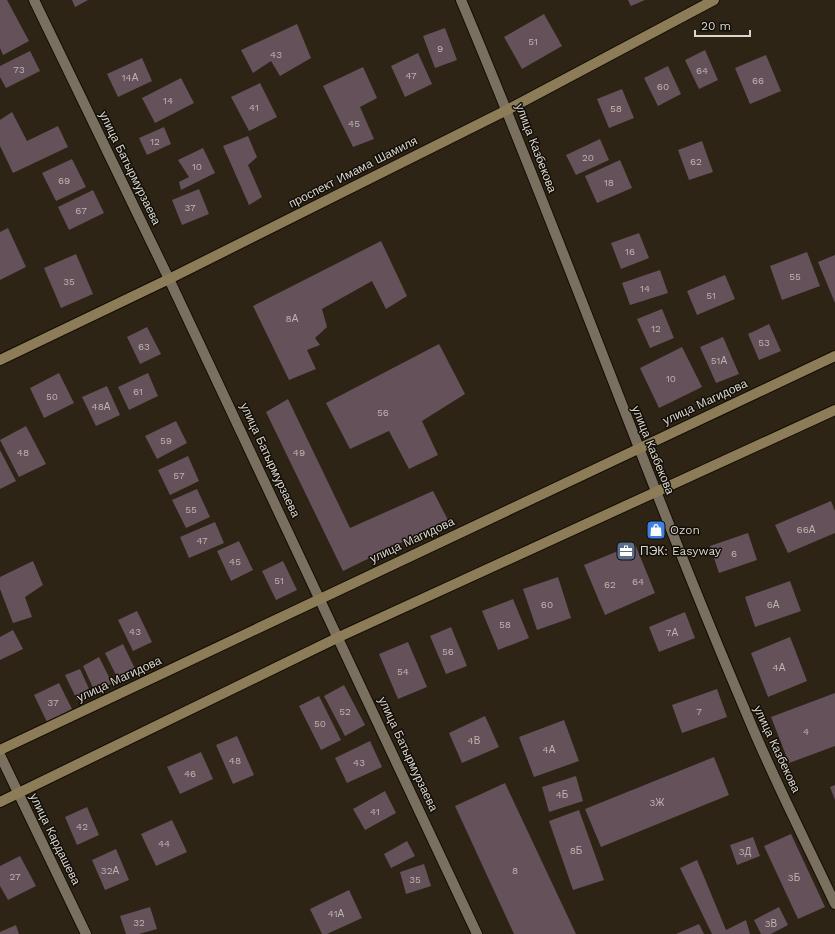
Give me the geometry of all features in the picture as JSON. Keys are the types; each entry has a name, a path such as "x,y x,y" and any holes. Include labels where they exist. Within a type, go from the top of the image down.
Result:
{"main road":[{"name":"проспект Имама Шамиля","path":"0,360 169,279 507,110 714,0"},
{"name":"улица Магидова","path":"0,750 637,448 835,356"},
{"path":"0,802 339,637 835,410"}],"street":[{"name":"улица Батырмурзаева","path":"34,0 169,279 339,637 477,934"},
{"name":"улица Казбекова","path":"461,0 507,110 637,448 748,719 835,904"},
{"name":"улица Кардашева","path":"0,755 86,934"}],"building":[{"path":"0,0 7,0 29,41 3,55 0,48"},
{"path":"72,0 88,0 75,7"},
{"path":"628,0 645,0 631,6"},
{"path":"544,14 562,46 522,69 504,37"},
{"path":"297,24 311,58 280,76 271,61 253,73 241,50"},
{"path":"445,28 457,60 435,68 423,36"},
{"path":"705,50 718,80 699,89 685,60"},
{"path":"30,51 40,71 6,88 0,77 0,66"},
{"path":"418,53 432,84 405,97 391,66"},
{"path":"766,55 781,91 750,104 735,68"},
{"path":"142,58 152,81 118,97 107,74"},
{"path":"668,66 681,94 658,106 644,78"},
{"path":"363,67 377,98 360,107 374,139 353,147 323,86"},
{"path":"181,78 194,103 155,123 142,98"},
{"path":"260,83 277,117 249,131 231,97"},
{"path":"622,89 634,118 609,128 597,99"},
{"path":"12,112 27,141 58,126 68,147 13,173 0,146 0,120"},
{"path":"164,127 171,144 147,155 139,138"},
{"path":"248,136 257,157 248,165 262,197 249,205 223,146"},
{"path":"600,139 609,160 576,175 566,155"},
{"path":"702,141 713,172 689,180 678,150"},
{"path":"203,148 215,173 181,190 179,182 189,177 178,160"},
{"path":"72,159 86,187 56,201 42,173"},
{"path":"620,160 632,188 597,203 585,176"},
{"path":"199,189 209,214 182,225 172,200"},
{"path":"93,190 104,213 69,230 58,207"},
{"path":"8,228 26,267 0,280 0,232"},
{"path":"639,233 649,258 621,269 611,243"},
{"path":"381,241 407,296 386,309 372,281 322,309 327,327 315,338 320,345 307,350 316,369 289,380 253,306"},
{"path":"807,252 820,286 782,300 770,266"},
{"path":"76,254 93,294 61,308 44,268"},
{"path":"835,255 835,303 818,262"},
{"path":"660,270 668,293 630,305 622,283"},
{"path":"725,275 735,299 697,315 687,291"},
{"path":"662,309 674,338 650,348 637,319"},
{"path":"769,324 781,351 759,360 748,334"},
{"path":"147,327 161,354 140,364 127,337"},
{"path":"723,337 739,374 716,383 700,347"},
{"path":"439,344 465,394 422,421 438,455 409,469 389,431 350,449 326,403"},
{"path":"682,347 702,387 659,408 640,368"},
{"path":"59,373 74,403 44,418 30,388"},
{"path":"148,373 158,396 129,410 118,387"},
{"path":"107,386 120,415 96,426 82,397"},
{"path":"288,399 350,528 433,491 448,520 343,571 266,412"},
{"path":"176,421 187,443 157,459 145,436"},
{"path":"26,426 46,464 19,477 0,440"},
{"path":"0,450 16,481 0,489"},
{"path":"188,456 199,481 170,495 158,470"},
{"path":"197,489 210,517 186,528 172,500"},
{"path":"831,501 835,511 835,533 788,553 775,525"},
{"path":"215,522 224,543 189,558 180,537"},
{"path":"748,533 757,560 719,573 710,546"},
{"path":"239,541 253,570 231,581 217,551"},
{"path":"635,544 655,593 605,615 584,565"},
{"path":"33,561 43,585 25,597 32,617 13,623 0,589 0,577"},
{"path":"283,561 297,590 276,600 262,571"},
{"path":"558,577 571,618 537,630 523,589"},
{"path":"790,581 801,611 755,627 745,597"},
{"path":"513,599 529,638 498,650 482,611"},
{"path":"137,611 152,642 133,651 118,620"},
{"path":"685,612 695,638 659,652 649,627"},
{"path":"451,627 467,666 446,674 430,636"},
{"path":"13,630 23,649 0,660 0,637"},
{"path":"790,637 807,681 768,697 751,653"},
{"path":"408,642 427,687 398,699 379,654"},
{"path":"123,644 137,673 119,681 105,653"},
{"path":"99,657 112,683 95,692 83,666"},
{"path":"80,669 91,693 77,700 65,675"},
{"path":"59,683 72,709 47,722 34,695"},
{"path":"344,685 365,725 345,736 324,696"},
{"path":"717,689 727,717 682,733 672,705"},
{"path":"835,693 835,746 789,763 771,717"},
{"path":"319,696 341,740 321,750 299,706"},
{"path":"485,716 499,747 462,763 449,733"},
{"path":"564,720 579,761 534,777 519,737"},
{"path":"237,736 254,775 233,784 216,745"},
{"path":"370,741 382,767 347,783 335,758"},
{"path":"201,752 213,779 180,794 167,767"},
{"path":"714,757 729,795 601,847 585,809"},
{"path":"576,776 583,801 549,812 542,787"},
{"path":"505,783 576,934 514,934 455,806"},
{"path":"835,785 835,800 830,787"},
{"path":"385,791 396,813 365,830 353,809"},
{"path":"87,807 99,835 77,845 65,817"},
{"path":"579,810 604,880 573,890 549,821"},
{"path":"172,820 187,852 156,866 141,834"},
{"path":"791,834 825,907 798,919 764,846"},
{"path":"753,837 760,856 737,865 730,845"},
{"path":"407,841 415,856 391,868 384,854"},
{"path":"116,849 129,880 105,890 92,860"},
{"path":"20,856 36,886 8,900 0,886 0,866"},
{"path":"697,860 726,930 746,920 750,934 712,934 680,868"},
{"path":"424,864 431,886 406,894 400,872"},
{"path":"349,890 362,918 327,934 322,934 310,909"},
{"path":"150,907 157,929 139,934 126,934 120,916"},
{"path":"779,907 788,925 771,934 761,934 754,920"},
{"path":"699,924 704,934 676,934"},
{"path":"16,925 19,934 0,934 0,932"}],"place":[{"name":"Ozon","path":"656,530"},
{"name":"ПЭК: Easyway","path":"626,551"}]}
